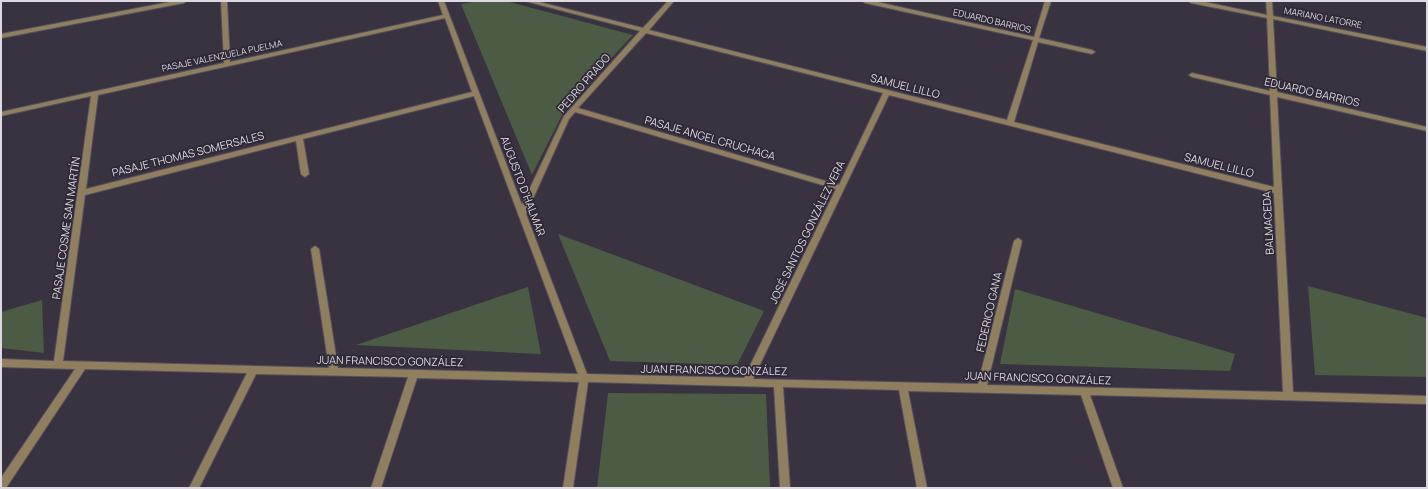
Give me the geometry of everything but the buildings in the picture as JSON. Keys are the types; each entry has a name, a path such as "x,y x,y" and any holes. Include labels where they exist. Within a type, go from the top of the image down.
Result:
{"street":[{"path":"1,36 184,1"},
{"path":"224,1 227,64"},
{"name":"AUGUSTO D'HALMAR","path":"441,1 584,378"},
{"name":"SAMUEL LILLO","path":"528,1 1278,191"},
{"name":"PEDRO PRADO","path":"522,213 561,128 574,109 671,1"},
{"name":"EDUARDO BARRIOS","path":"865,1 1092,52"},
{"path":"1010,123 1048,1"},
{"name":"MARIANO LATORRE","path":"1191,1 1427,49"},
{"name":"BALMACEDA","path":"1269,1 1288,396"},
{"name":"PASAJE VALENZUELA PUELMA","path":"1,114 447,16"},
{"name":"EDUARDO BARRIOS","path":"1192,75 1427,129"},
{"name":"JOSÉ SANTOS GONZÁLEZ VERA","path":"748,382 887,92"},
{"name":"PASAJE COSME SAN MARTÍN","path":"58,365 95,93"},
{"name":"PASAJE THOMAS SOMERSALES","path":"82,192 476,93"},
{"name":"PASAJE ANGEL CRUCHAGA","path":"574,109 841,188"},
{"path":"299,138 305,174"},
{"name":"FEDERICO GANA","path":"982,388 1018,241"},
{"path":"315,250 334,372"},
{"name":"JUAN FRANCISCO GONZÁLEZ","path":"1,363 1427,400"},
{"path":"1,487 83,365"},
{"path":"194,488 254,370"},
{"path":"376,488 414,374"},
{"path":"568,488 584,378"},
{"path":"778,383 785,488"},
{"path":"903,387 922,488"},
{"path":"1084,391 1118,488"}],"green space":[{"path":"477,1 506,1 633,35 567,105 532,175 461,4"},
{"path":"558,234 764,311 737,365 610,361"},
{"path":"1308,286 1427,318 1427,377 1315,375"},
{"path":"528,287 541,354 356,345"},
{"path":"1015,289 1235,354 1230,371 1000,364"},
{"path":"42,300 44,353 1,348 1,312"},
{"path":"608,393 766,394 770,488 597,488"}]}
